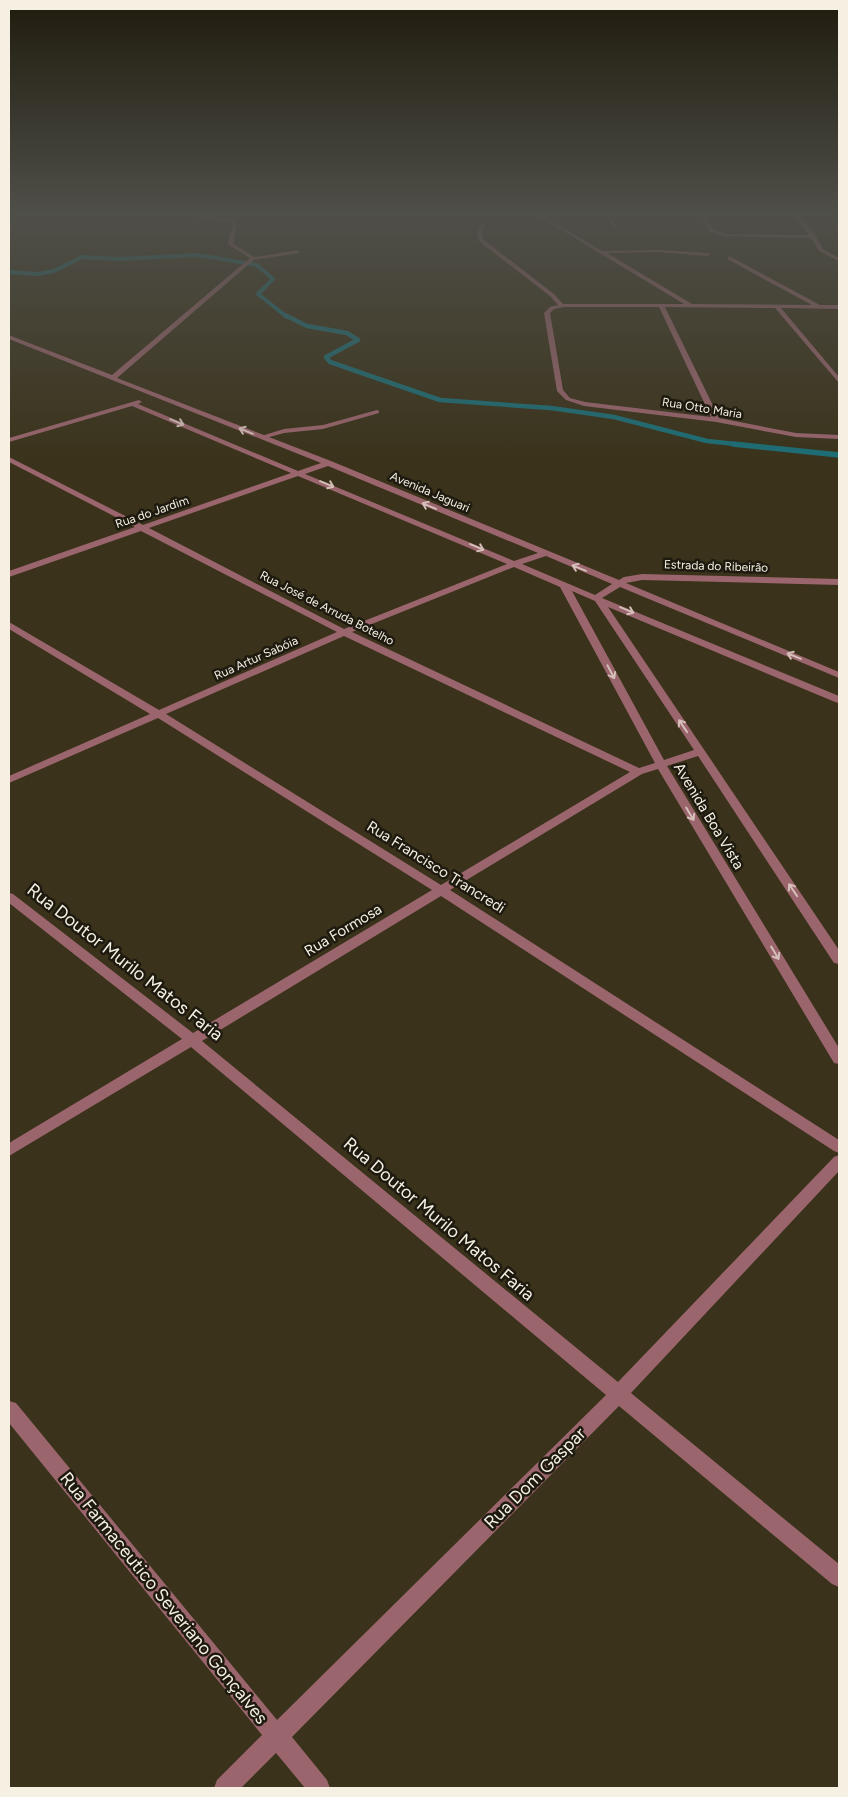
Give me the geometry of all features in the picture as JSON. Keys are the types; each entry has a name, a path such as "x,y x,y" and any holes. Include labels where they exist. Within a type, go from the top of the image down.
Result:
{"street":[{"path":"113,378 206,298"},
{"path":"555,298 564,305 839,307"},
{"path":"678,298 693,307"},
{"path":"803,298 820,307"},
{"name":"Rua Otto Maria","path":"564,305 552,308 547,313 560,391 563,396 584,404 716,420 796,435 839,437"},
{"path":"662,307 716,420"},
{"path":"777,307 839,381"},
{"name":"Avenida Jaguari","path":"9,336 328,463 839,675"},
{"path":"9,440 158,396"},
{"path":"132,404 598,597 839,700"},
{"path":"262,437 284,431 324,427 377,412"},
{"name":"Rua José de Arruda Botelho","path":"9,459 344,632 638,772"},
{"name":"Rua do Jardim","path":"9,574 302,474 328,463"},
{"name":"Rua Artur Sabóia","path":"9,780 344,632 545,554"},
{"name":"Estrada do Ribeirão","path":"598,597 627,580 651,577 839,582"},
{"name":"Avenida Boa Vista","path":"563,583 660,763 839,1059"},
{"name":"Avenida Boa Vista","path":"598,597 839,960"},
{"name":"Rua Francisco Trancredi","path":"9,625 161,714 442,890 839,1147"},
{"name":"Rua Formosa","path":"9,1150 638,772 660,763 700,752"},
{"name":"Rua Doutor Murilo Matos Faria","path":"9,897 192,1039 839,1577"},
{"name":"Rua Dom Gaspar","path":"225,1788 619,1394 839,1161"},
{"name":"Rua Farmaceutico Severiano Gonçalves","path":"9,1409 319,1788"}],"waterway":[{"path":"263,298 287,317"},
{"path":"285,315 307,326 347,333 358,340 326,357 330,362 440,400 551,408 614,417 707,441 745,445"},
{"path":"733,444 839,455"}]}
